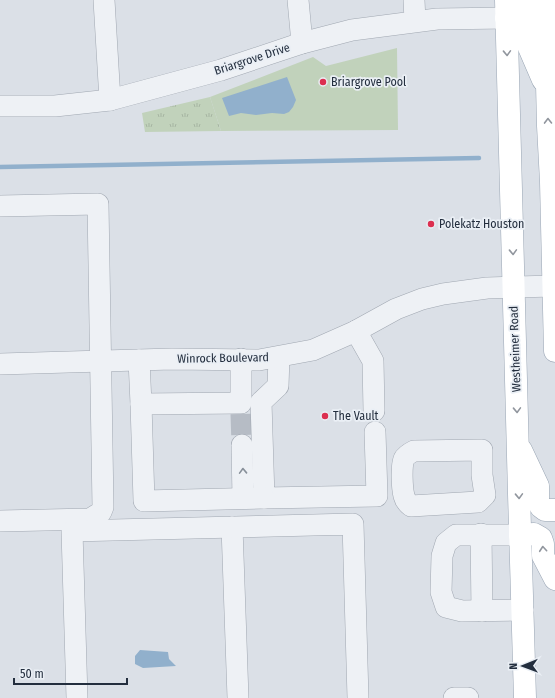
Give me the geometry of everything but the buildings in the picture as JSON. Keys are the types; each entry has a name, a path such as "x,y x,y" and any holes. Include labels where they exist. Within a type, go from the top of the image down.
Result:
{"main road":[{"path":"523,0 529,12 549,11 547,91 555,351"},
{"path":"506,9 525,27 527,43 547,91"},
{"name":"Westheimer Road","path":"506,9 525,698"},
{"path":"518,443 538,486 538,502 540,507 545,510 555,510"},
{"path":"520,535 534,534 541,538 543,544 543,556 555,579"}],"street":[{"path":"104,0 110,100"},
{"path":"298,0 302,43"},
{"path":"414,0 415,21"},
{"name":"Briargrove Drive","path":"0,106 55,106 110,100 221,70 302,43 352,30 506,9"},
{"path":"0,206 98,204 102,361 103,507 101,512 90,519 0,521"},
{"name":"Winrock Boulevard","path":"0,364 139,360 259,360 313,350 396,309 422,299 470,290 553,286"},
{"path":"356,330 373,361 374,411"},
{"path":"140,404 241,408 261,402 278,386 279,357"},
{"path":"241,359 241,408"},
{"path":"139,360 144,502 243,498 377,496 375,432"},
{"path":"261,402 264,498"},
{"path":"242,444 243,498"},
{"path":"482,450 482,475 485,495 478,502 411,506 406,502 404,496 402,465 404,458 409,453 414,451 482,450"},
{"path":"77,698 72,531 353,524 358,698"},
{"path":"232,527 238,698"},
{"path":"481,534 482,611"},
{"path":"520,535 456,535 446,543 442,556 442,592 446,607 462,611 523,610"},
{"path":"454,698 468,698"}],"green space":[{"name":"Briargrove Pool","path":"397,48 398,130 221,131 210,97 313,57 326,66"},
{"path":"210,97 221,131 145,132 142,113"}],"water":[{"path":"287,77 296,100 289,112 284,114 272,113 256,115 241,113 229,116 222,98"},
{"path":"140,650 168,652 169,659 176,666 143,668 135,664 135,656"}],"waterway":[{"path":"0,167 479,158"}],"tunnel":[{"path":"241,414 242,445"}],"place":[{"name":"Briargrove Pool","path":"323,82"},
{"name":"Polekatz Houston","path":"431,224"},
{"name":"The Vault","path":"325,416"}]}
